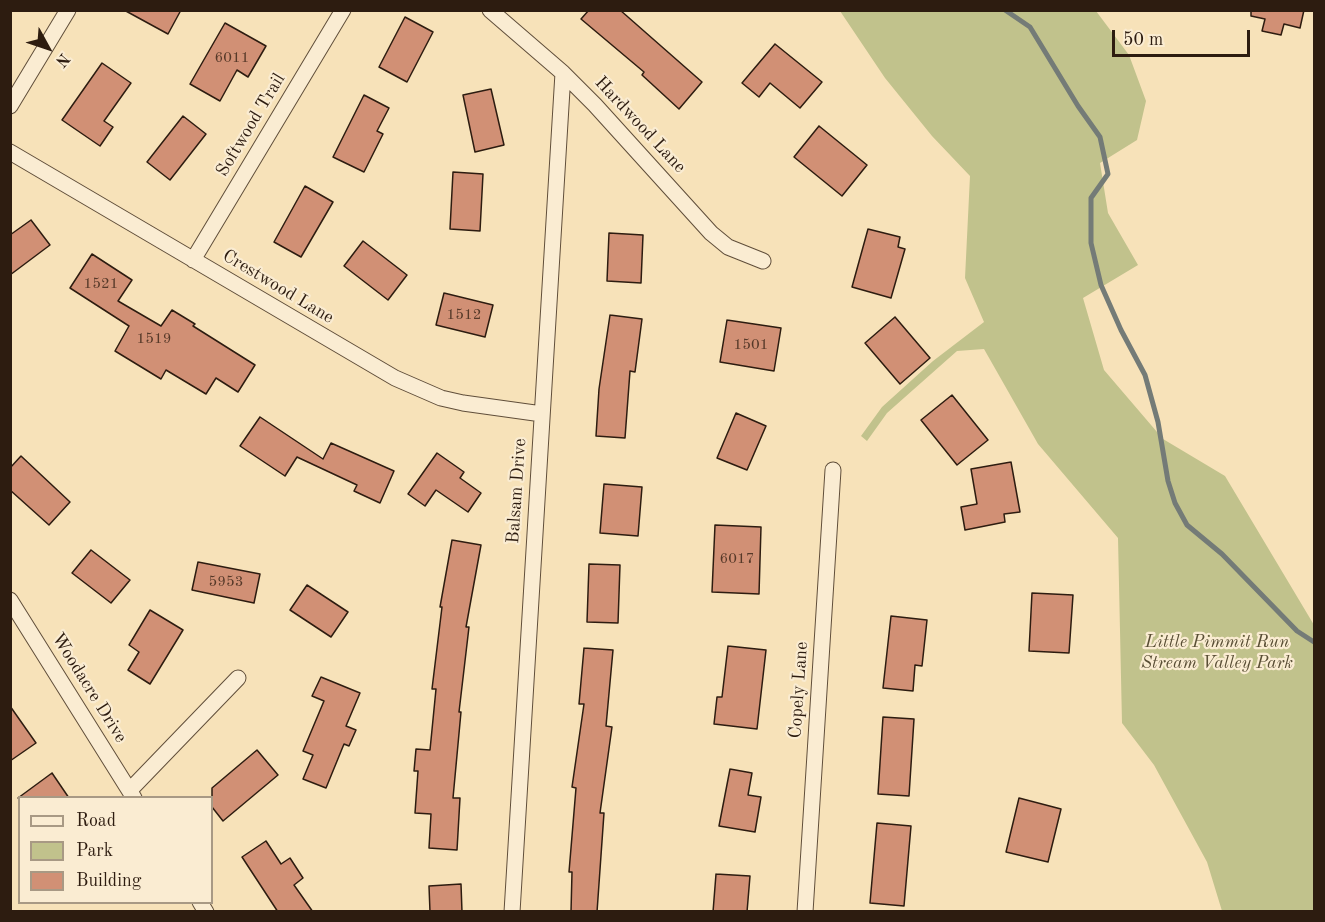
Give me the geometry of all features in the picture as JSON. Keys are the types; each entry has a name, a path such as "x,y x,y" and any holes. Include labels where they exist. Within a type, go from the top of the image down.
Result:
{"street":[{"path":"10,106 68,10"},
{"name":"Softwood Trail","path":"194,260 343,10"},
{"name":"Hardwood Lane","path":"490,10 563,73 624,135 711,233 728,247 763,261"},
{"name":"Balsam Drive","path":"512,912 563,73"},
{"name":"Crestwood Lane","path":"10,152 367,363 418,389 463,403 542,414"},
{"name":"Copely Lane","path":"805,912 833,470"},
{"name":"Woodacre Drive","path":"10,600 132,794"},
{"path":"132,794 238,678"}],"green space":[{"name":"Little Pimmit Run Stream Valley Park","path":"840,11 1096,11 1129,55 1146,101 1137,140 1100,163 1108,213 1138,265 1083,298 1104,370 1163,439 1225,476 1314,625 1314,911 1222,911 1207,862 1154,765 1122,723 1118,538 1038,444 984,349 957,351 887,413 867,441 861,436 882,407 933,361 984,322 965,278 970,176 932,136 885,78"}],"building":[{"path":"124,10 181,10 168,34"},
{"path":"589,10 620,10 702,82 679,109 642,75 644,72 581,19"},
{"path":"1251,10 1304,10 1300,28 1284,24 1281,35 1262,31 1265,19 1251,16"},
{"path":"405,17 433,32 407,82 379,67"},
{"path":"225,23 266,46 248,77 237,70 220,101 190,84"},
{"path":"775,44 822,82 800,108 770,83 759,97 742,83"},
{"path":"102,63 131,83 104,121 113,127 100,146 62,120"},
{"path":"491,89 504,145 475,152 463,95"},
{"path":"364,95 389,108 377,131 383,134 364,172 333,157"},
{"path":"183,116 206,134 170,180 147,162"},
{"path":"819,126 867,165 842,196 794,157"},
{"path":"453,172 483,174 480,231 450,229"},
{"path":"305,186 333,202 301,257 274,242"},
{"path":"31,220 50,245 10,275 10,235"},
{"path":"868,229 900,237 898,247 905,249 891,298 852,287"},
{"path":"609,233 643,235 641,283 607,281"},
{"path":"363,241 407,275 388,300 344,266"},
{"path":"92,254 132,280 118,301 161,326 172,310 255,365 238,392 216,378 206,394 166,370 161,379 115,351 129,326 70,288"},
{"path":"444,293 493,305 485,337 436,325"},
{"path":"610,315 642,319 635,372 630,371 625,438 596,436 599,389"},
{"path":"895,317 930,358 900,384 865,343"},
{"path":"727,320 781,328 774,371 720,362"},
{"path":"952,395 988,440 957,465 921,420"},
{"path":"736,413 766,426 747,470 717,458"},
{"path":"260,417 323,459 331,443 394,471 380,503 354,491 357,485 297,457 285,476 240,446"},
{"path":"437,453 464,472 460,478 481,493 468,512 436,490 425,506 408,494"},
{"path":"21,456 70,502 49,525 10,490 10,468"},
{"path":"1011,462 1020,512 1004,514 1005,522 965,530 961,507 977,504 971,469"},
{"path":"604,484 642,487 638,536 600,533"},
{"path":"715,525 761,527 759,594 712,592"},
{"path":"452,540 481,545 466,627 469,627 459,712 461,712 453,798 460,798 457,850 429,848 431,814 415,813 418,771 414,771 416,749 430,750 436,689 432,689 442,607 440,607"},
{"path":"91,550 130,580 111,603 72,573"},
{"path":"198,562 260,574 254,603 192,590"},
{"path":"589,564 620,565 618,623 587,622"},
{"path":"307,585 348,612 331,637 290,610"},
{"path":"1032,593 1073,595 1069,653 1029,651"},
{"path":"150,610 183,630 150,684 128,670 139,652 129,645"},
{"path":"891,616 927,620 922,666 915,665 913,691 883,688"},
{"path":"728,646 766,650 757,729 714,724 717,697 722,697"},
{"path":"584,648 613,650 606,726 612,727 600,813 604,813 597,912 571,912 572,872 569,872 576,788 572,787 584,704 579,704"},
{"path":"321,677 360,693 346,726 356,730 349,746 344,744 326,788 303,779 313,755 303,751 324,701 312,696"},
{"path":"10,706 36,743 10,761"},
{"path":"883,717 914,719 909,796 878,794"},
{"path":"257,750 278,775 223,821 213,808 212,788"},
{"path":"730,769 752,773 748,795 761,797 755,832 719,826"},
{"path":"52,773 68,796 21,796"},
{"path":"1019,798 1061,809 1048,862 1006,852"},
{"path":"877,823 911,826 904,906 870,903"},
{"path":"266,841 281,864 290,858 303,878 294,885 313,912 278,912 242,857"},
{"path":"716,874 750,876 747,912 713,912"},
{"path":"461,884 462,912 430,912 429,886"}],"waterway":[{"path":"1005,10 1030,27 1078,106 1100,137 1108,174 1091,198 1091,243 1101,285 1145,375 1158,422 1168,481 1175,503 1187,525 1222,554 1297,631 1314,642"}]}
